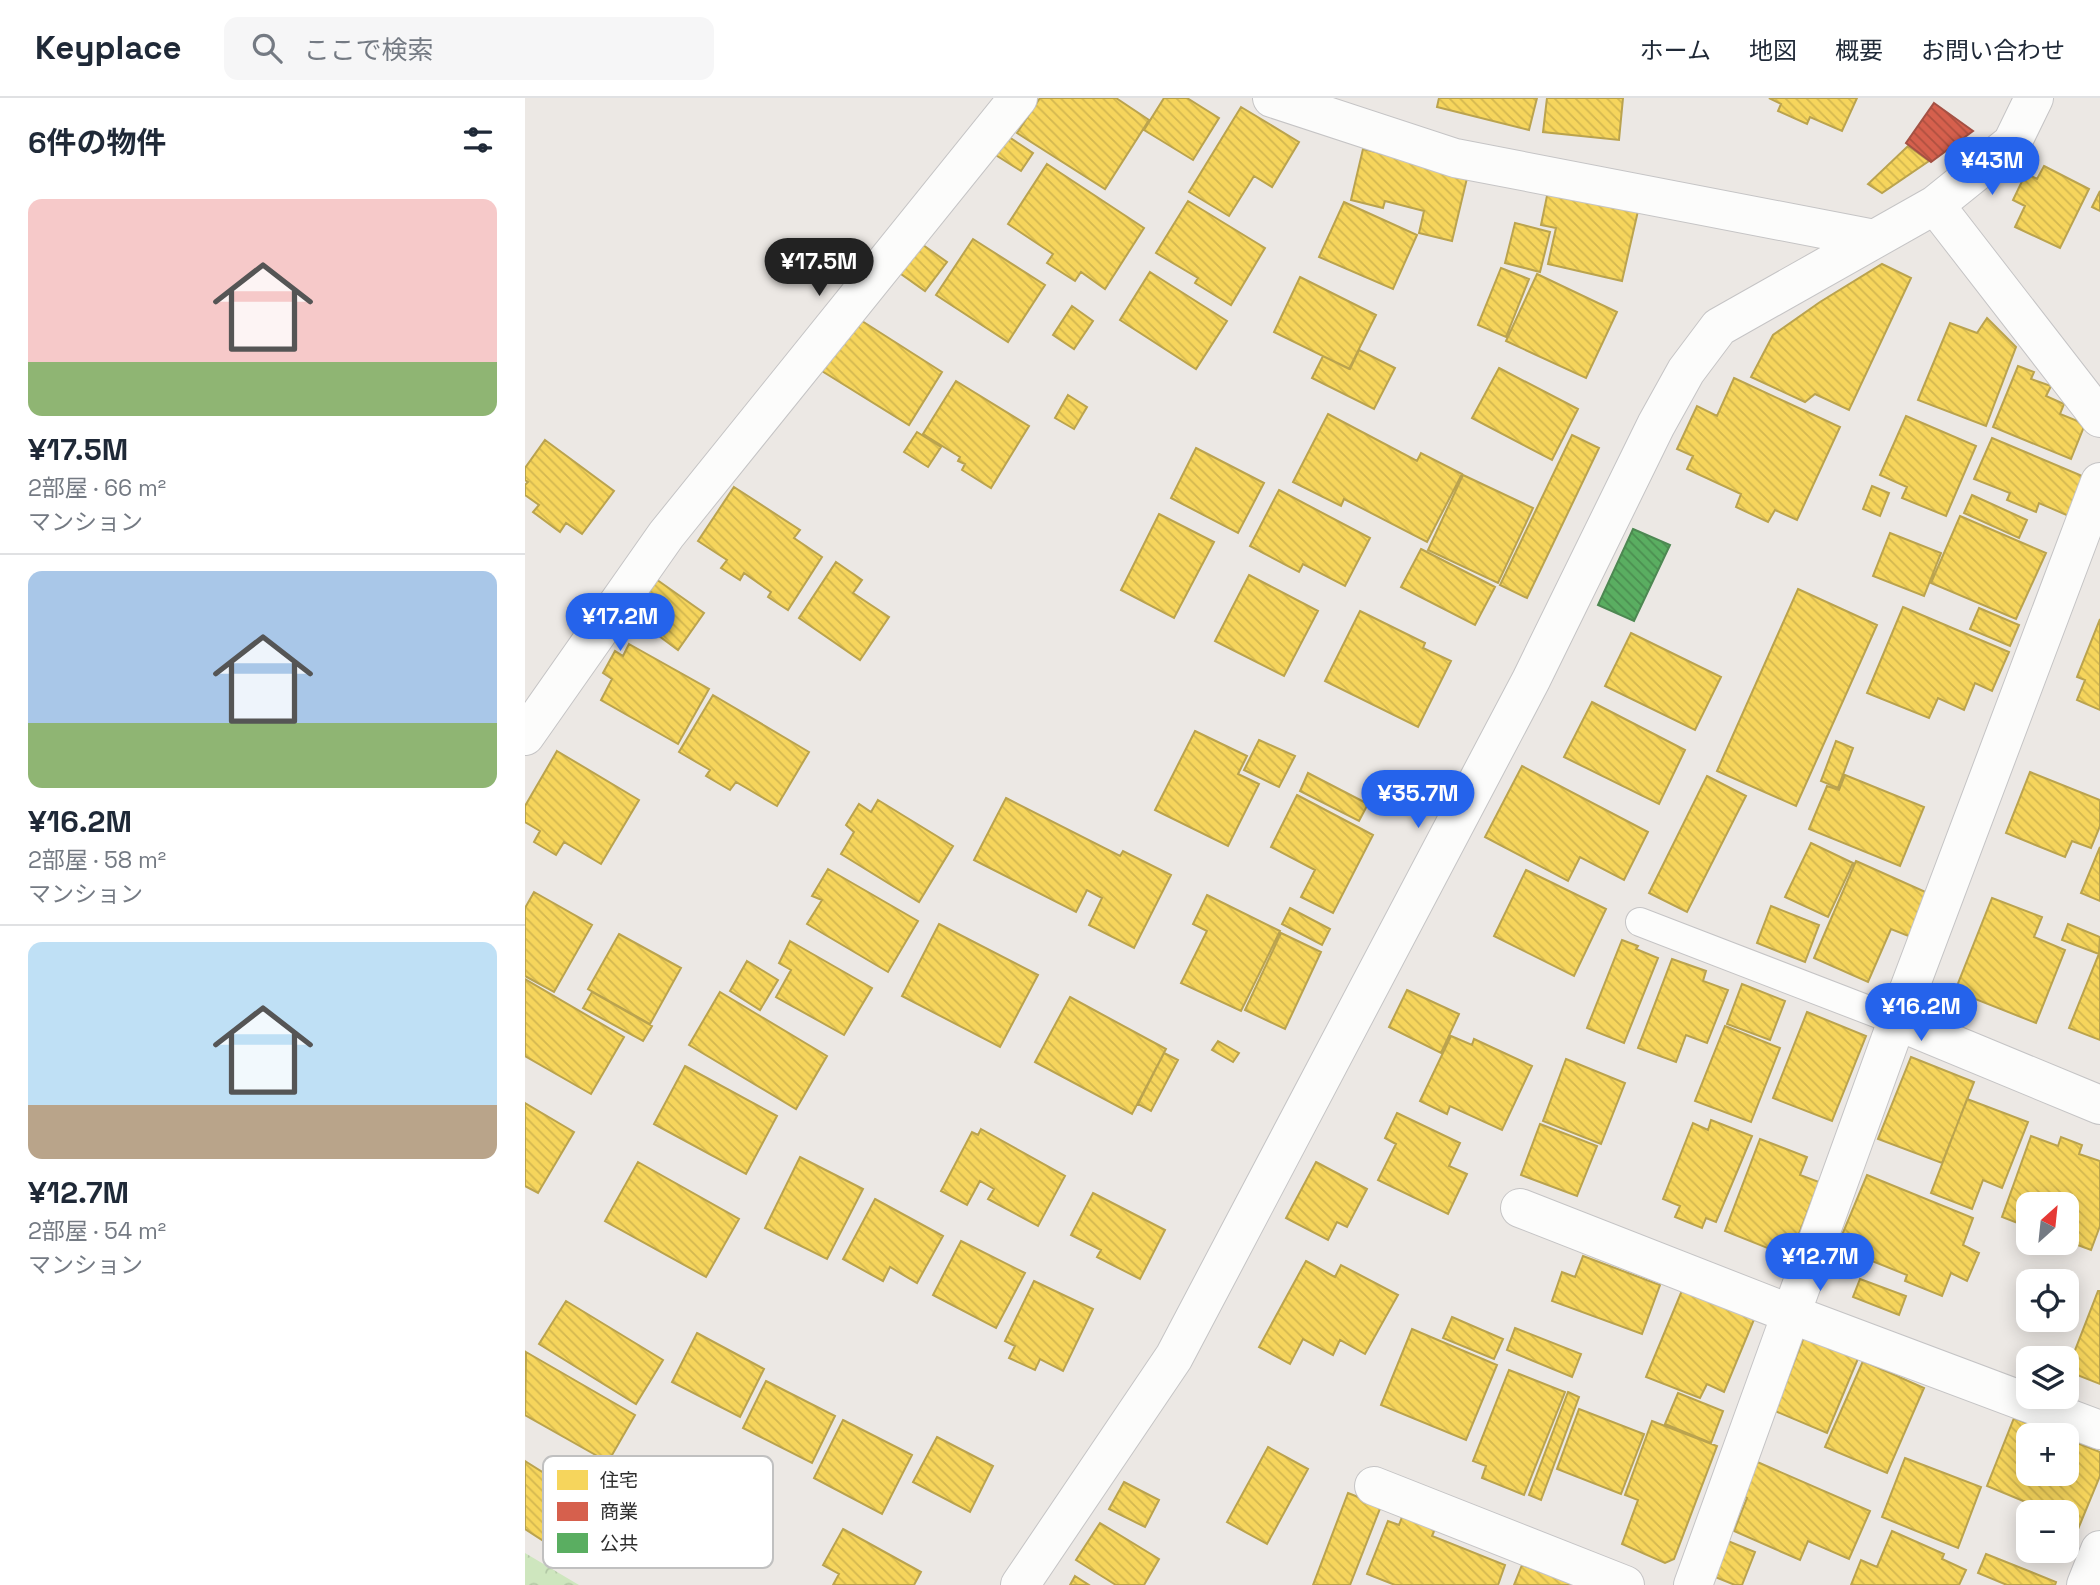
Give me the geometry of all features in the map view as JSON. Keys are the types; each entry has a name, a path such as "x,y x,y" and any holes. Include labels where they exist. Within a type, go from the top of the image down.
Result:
{"street":[{"path":"525,736 666,535 1018,98"},
{"path":"1272,98 1455,158 1874,239"},
{"path":"1020,1585 1174,1357 1531,680 1656,425 1686,370 1719,327 1935,205 2012,143 2033,98"},
{"path":"1935,205 2100,418"},
{"path":"1693,1585 1897,1021 2100,482"},
{"path":"1897,1021 2100,1105"},
{"path":"1520,1208 1791,1314 2100,1430"},
{"path":"1374,1486 1625,1585"},
{"path":"2086,1585 2100,1550"}],"lane":[{"path":"1640,922 1897,1021"}],"green space":[{"path":"525,1553 543,1564 543,1568 550,1568 579,1585 525,1585"}],"building: 住宅":[{"path":"1040,98 1116,98 1149,120 1105,189 1017,133"},
{"path":"1164,98 1187,98 1219,118 1193,160 1144,130"},
{"path":"1439,98 1537,98 1529,130 1437,107"},
{"path":"1547,98 1623,98 1619,140 1543,132"},
{"path":"1769,98 1857,98 1842,131 1810,117 1807,124 1778,111 1781,104"},
{"path":"1241,107 1299,142 1272,187 1254,176 1229,216 1189,192"},
{"path":"1006,135 1033,153 1021,171 994,154"},
{"path":"1908,146 1929,161 1882,193 1868,184"},
{"path":"1363,149 1468,174 1452,241 1419,233 1424,211 1385,201 1383,208 1351,200"},
{"path":"1047,164 1144,228 1105,289 1081,272 1075,281 1047,263 1053,254 1008,224"},
{"path":"2044,166 2089,189 2060,248 2015,227 2025,206 2013,200 2026,173 2037,179"},
{"path":"1548,191 1638,211 1622,281 1548,264 1556,228 1541,225"},
{"path":"2100,191 2100,211 2092,207"},
{"path":"1188,201 1265,248 1231,305 1195,283 1198,278 1156,253"},
{"path":"1344,202 1417,235 1393,289 1319,257"},
{"path":"1515,223 1550,232 1540,272 1505,263"},
{"path":"973,239 1045,285 1008,342 936,295"},
{"path":"916,240 947,262 925,291 894,269"},
{"path":"1882,264 1911,278 1849,410 1815,394 1805,402 1751,377 1773,335"},
{"path":"1501,268 1529,279 1506,337 1478,325"},
{"path":"1150,272 1227,321 1196,369 1120,320"},
{"path":"1537,274 1617,312 1586,378 1506,341"},
{"path":"1300,277 1376,315 1349,369 1274,332"},
{"path":"1072,306 1093,321 1074,349 1053,335"},
{"path":"851,314 942,372 909,425 817,368"},
{"path":"1987,318 2016,347 1986,426 1918,400 1950,323 1977,333"},
{"path":"1359,350 1395,368 1374,409 1312,378 1323,356 1350,369"},
{"path":"2018,366 2034,372 2031,379 2051,386 2046,396 2064,404 2060,414 2085,424 2071,459 1993,427"},
{"path":"1499,368 1578,409 1552,460 1472,418"},
{"path":"1734,378 1840,427 1797,520 1775,510 1768,522 1736,507 1741,494 1687,469 1693,456 1677,449 1697,406 1717,416"},
{"path":"956,381 1029,426 991,488 962,470 965,464 958,461 960,457 923,434"},
{"path":"1068,395 1087,407 1074,429 1055,418"},
{"path":"1328,414 1417,461 1421,453 1462,474 1427,542 1344,499 1341,506 1293,482"},
{"path":"1906,416 1976,446 1946,516 1902,498 1907,487 1880,475"},
{"path":"917,432 941,447 928,467 904,452"},
{"path":"1572,435 1599,448 1527,598 1500,585"},
{"path":"1992,438 2087,478 2071,517 2039,503 2036,512 2007,500 2010,493 1974,479"},
{"path":"545,440 614,491 582,534 566,523 560,532 533,512 539,505 525,495 525,485 528,482 525,480 525,468"},
{"path":"1196,448 1264,483 1238,533 1171,498"},
{"path":"1463,475 1533,508 1498,583 1428,550"},
{"path":"1872,486 1889,493 1880,516 1863,509"},
{"path":"734,487 800,530 794,538 822,557 788,610 768,597 771,592 744,573 740,580 721,568 727,560 698,541"},
{"path":"1279,490 1370,538 1345,586 1303,564 1299,572 1250,546"},
{"path":"1972,495 2027,520 2019,538 1964,513"},
{"path":"1159,514 1214,542 1174,618 1121,590"},
{"path":"1960,516 2046,553 2016,619 1931,583"},
{"path":"1890,533 1941,553 1924,596 1873,576"},
{"path":"1421,549 1495,587 1475,625 1401,587"},
{"path":"836,562 862,580 853,593 889,617 860,660 799,618"},
{"path":"1249,575 1318,611 1284,676 1215,641"},
{"path":"653,577 704,613 678,650 628,613"},
{"path":"1798,589 1877,625 1796,806 1717,771"},
{"path":"1903,607 2009,652 1992,691 1975,683 1964,710 1938,698 1929,718 1867,693"},
{"path":"1979,608 2019,625 2010,646 1970,629"},
{"path":"1360,611 1425,643 1423,648 1451,661 1418,727 1325,681"},
{"path":"2100,619 2100,710 2077,700 2085,680 2077,677"},
{"path":"1631,633 1721,677 1695,730 1605,686"},
{"path":"629,644 709,689 678,744 601,700 612,679 603,673 615,651 623,656"},
{"path":"713,695 809,752 777,806 736,782 730,790 706,776 710,770 679,752"},
{"path":"1592,702 1685,750 1659,804 1564,757"},
{"path":"1195,731 1247,756 1238,774 1259,784 1228,846 1155,810"},
{"path":"1259,740 1295,756 1279,787 1244,770"},
{"path":"1836,741 1853,748 1838,788 1821,781"},
{"path":"557,751 639,800 601,864 564,842 556,855 534,842 540,831 525,822 525,806"},
{"path":"1522,766 1648,832 1624,880 1580,857 1568,881 1485,837"},
{"path":"2030,772 2100,800 2100,826 2091,848 2072,841 2065,857 2006,833"},
{"path":"1308,773 1368,804 1359,821 1300,791"},
{"path":"1845,775 1924,807 1900,866 1809,829 1827,786 1839,790"},
{"path":"1707,776 1746,796 1687,912 1649,893"},
{"path":"1297,795 1373,835 1333,913 1301,897 1315,870 1271,847"},
{"path":"1006,798 1120,856 1123,851 1171,875 1134,948 1089,925 1102,898 1087,890 1076,912 974,860"},
{"path":"878,800 953,846 919,902 841,854 854,832 846,825 859,804 871,812"},
{"path":"1811,843 1853,863 1828,917 1785,897"},
{"path":"2100,847 2100,901 2081,893"},
{"path":"1856,861 1930,894 1911,937 1891,929 1868,982 1814,958"},
{"path":"828,869 918,921 888,972 807,924 822,900 812,896"},
{"path":"1526,870 1606,909 1574,976 1494,936"},
{"path":"534,892 592,925 554,992 525,976 525,908"},
{"path":"1207,895 1280,931 1241,1011 1181,983 1207,931 1193,924"},
{"path":"1992,898 2042,917 2034,937 2065,950 2036,1023 1955,991"},
{"path":"1771,906 1819,925 1805,962 1757,943"},
{"path":"1290,908 1330,929 1322,945 1282,924"},
{"path":"939,924 1038,975 1000,1047 902,996"},
{"path":"2068,924 2100,937 2099,954 2062,940"},
{"path":"1281,933 1321,952 1285,1029 1245,1010"},
{"path":"619,934 681,968 650,1024 588,989"},
{"path":"1622,940 1658,958 1624,1043 1587,1028"},
{"path":"790,941 872,988 844,1035 776,997 791,970 779,963"},
{"path":"2100,951 2100,1040 2069,1028"},
{"path":"1672,959 1706,971 1703,981 1728,990 1707,1043 1686,1035 1676,1062 1638,1048"},
{"path":"747,961 778,980 760,1010 730,991"},
{"path":"525,979 624,1037 591,1094 525,1056"},
{"path":"1742,984 1785,1001 1770,1040 1727,1024"},
{"path":"1407,990 1459,1014 1441,1053 1389,1027"},
{"path":"592,992 652,1026 643,1041 583,1008"},
{"path":"720,992 827,1056 796,1109 689,1045"},
{"path":"1070,997 1166,1049 1132,1114 1035,1062"},
{"path":"1807,1012 1866,1036 1832,1121 1773,1098"},
{"path":"1725,1026 1780,1048 1751,1122 1695,1101"},
{"path":"1451,1036 1472,1045 1474,1039 1532,1066 1502,1130 1450,1106 1447,1114 1420,1101"},
{"path":"1218,1041 1239,1053 1233,1062 1212,1050"},
{"path":"1164,1053 1178,1060 1151,1111 1138,1104"},
{"path":"1911,1057 1974,1082 1942,1163 1878,1139"},
{"path":"1566,1059 1625,1083 1601,1144 1543,1121"},
{"path":"685,1066 777,1116 746,1174 654,1124"},
{"path":"1967,1099 2028,1122 2002,1188 1983,1180 1972,1209 1931,1193"},
{"path":"525,1103 574,1132 538,1193 525,1186"},
{"path":"1397,1113 1460,1143 1449,1166 1467,1174 1448,1214 1378,1180 1396,1144 1385,1138"},
{"path":"1711,1120 1752,1136 1716,1222 1706,1218 1702,1228 1675,1217 1680,1206 1663,1199 1693,1123 1708,1130"},
{"path":"1540,1124 1597,1146 1577,1196 1521,1175"},
{"path":"981,1129 1065,1176 1038,1226 988,1199 994,1189 980,1181 967,1205 941,1191 972,1132 978,1135"},
{"path":"2031,1136 2058,1146 2061,1137 2082,1145 2079,1154 2100,1161 2100,1226 2091,1250 2079,1246 2079,1192 2016,1192 2016,1222 2002,1217"},
{"path":"1760,1139 1807,1157 1800,1175 1819,1182 1790,1257 1725,1231"},
{"path":"800,1157 863,1189 827,1259 765,1228"},
{"path":"638,1162 739,1219 706,1277 605,1221"},
{"path":"1316,1162 1367,1189 1347,1227 1337,1222 1328,1240 1286,1218"},
{"path":"1867,1175 1973,1218 1963,1245 1979,1253 1967,1281 1951,1273 1942,1296 1905,1281 1907,1275 1837,1247"},
{"path":"1093,1193 1165,1230 1140,1279 1097,1257 1101,1250 1071,1235"},
{"path":"875,1199 943,1236 917,1283 890,1267 883,1281 843,1259"},
{"path":"961,1241 1025,1273 996,1328 933,1295"},
{"path":"1583,1256 1660,1285 1642,1334 1552,1301 1562,1272 1575,1277"},
{"path":"1306,1261 1335,1277 1341,1265 1398,1295 1365,1354 1340,1340 1333,1355 1303,1339 1290,1364 1259,1347"},
{"path":"1860,1279 1906,1296 1899,1315 1853,1297"},
{"path":"1034,1281 1093,1309 1063,1371 1040,1359 1035,1370 1009,1358 1015,1346 1005,1341"},
{"path":"1683,1288 1755,1317 1724,1392 1707,1384 1700,1398 1646,1377"},
{"path":"2100,1291 2100,1384 2079,1376 2079,1346 2077,1346"},
{"path":"566,1301 663,1360 636,1404 539,1344"},
{"path":"1452,1317 1503,1339 1494,1359 1443,1338"},
{"path":"1515,1328 1581,1354 1572,1377 1507,1350"},
{"path":"1412,1329 1497,1365 1466,1440 1381,1405"},
{"path":"697,1333 764,1369 740,1417 672,1382"},
{"path":"1804,1337 1860,1354 1827,1433 1775,1411"},
{"path":"526,1352 635,1415 611,1456 597,1456 525,1415"},
{"path":"1863,1361 1924,1388 1887,1473 1825,1447"},
{"path":"1509,1370 1565,1392 1524,1495 1482,1478 1486,1466 1473,1461"},
{"path":"766,1381 835,1416 812,1463 743,1428"},
{"path":"1568,1392 1579,1397 1541,1500 1529,1495"},
{"path":"1678,1393 1723,1411 1711,1443 1665,1424"},
{"path":"1579,1409 1644,1434 1621,1494 1557,1469"},
{"path":"2014,1418 2027,1423 2016,1423 2016,1486 2079,1486 2079,1444 2100,1452 2100,1476 2079,1527 2079,1500 2021,1500 1987,1486"},
{"path":"843,1420 912,1455 882,1514 814,1478"},
{"path":"1652,1421 1717,1446 1674,1559 1665,1563 1622,1544 1638,1500 1625,1495"},
{"path":"937,1437 993,1466 970,1512 913,1482"},
{"path":"1268,1447 1308,1469 1267,1544 1227,1522"},
{"path":"1905,1458 1981,1487 1958,1548 1882,1517"},
{"path":"525,1461 543,1472 543,1541 525,1529"},
{"path":"1755,1461 1870,1511 1849,1559 1808,1541 1800,1560 1734,1531 1747,1498 1740,1495"},
{"path":"1124,1482 1159,1500 1145,1527 1109,1509"},
{"path":"1348,1493 1381,1506 1350,1585 1313,1585"},
{"path":"1402,1517 1435,1529 1432,1536 1505,1565 1498,1585 1395,1585 1367,1574 1388,1521 1399,1525"},
{"path":"1100,1523 1159,1559 1144,1585 1116,1585 1076,1560"},
{"path":"843,1529 921,1572 914,1585 833,1585 839,1574 823,1565"},
{"path":"1892,1531 1944,1554 1942,1559 1966,1570 1959,1585 1851,1585 1861,1560 1877,1567"},
{"path":"1723,1539 1755,1552 1742,1585 1710,1575"},
{"path":"1986,1554 2056,1582 2055,1585 2007,1585 1978,1573"},
{"path":"1522,1565 1577,1585 1514,1585"},
{"path":"1075,1576 1089,1585 1070,1585"}],"building: 商業":[{"path":"1934,103 1973,131 1931,162 1906,143"}],"building: 公共":[{"path":"1633,529 1670,545 1634,621 1598,605"}]}
